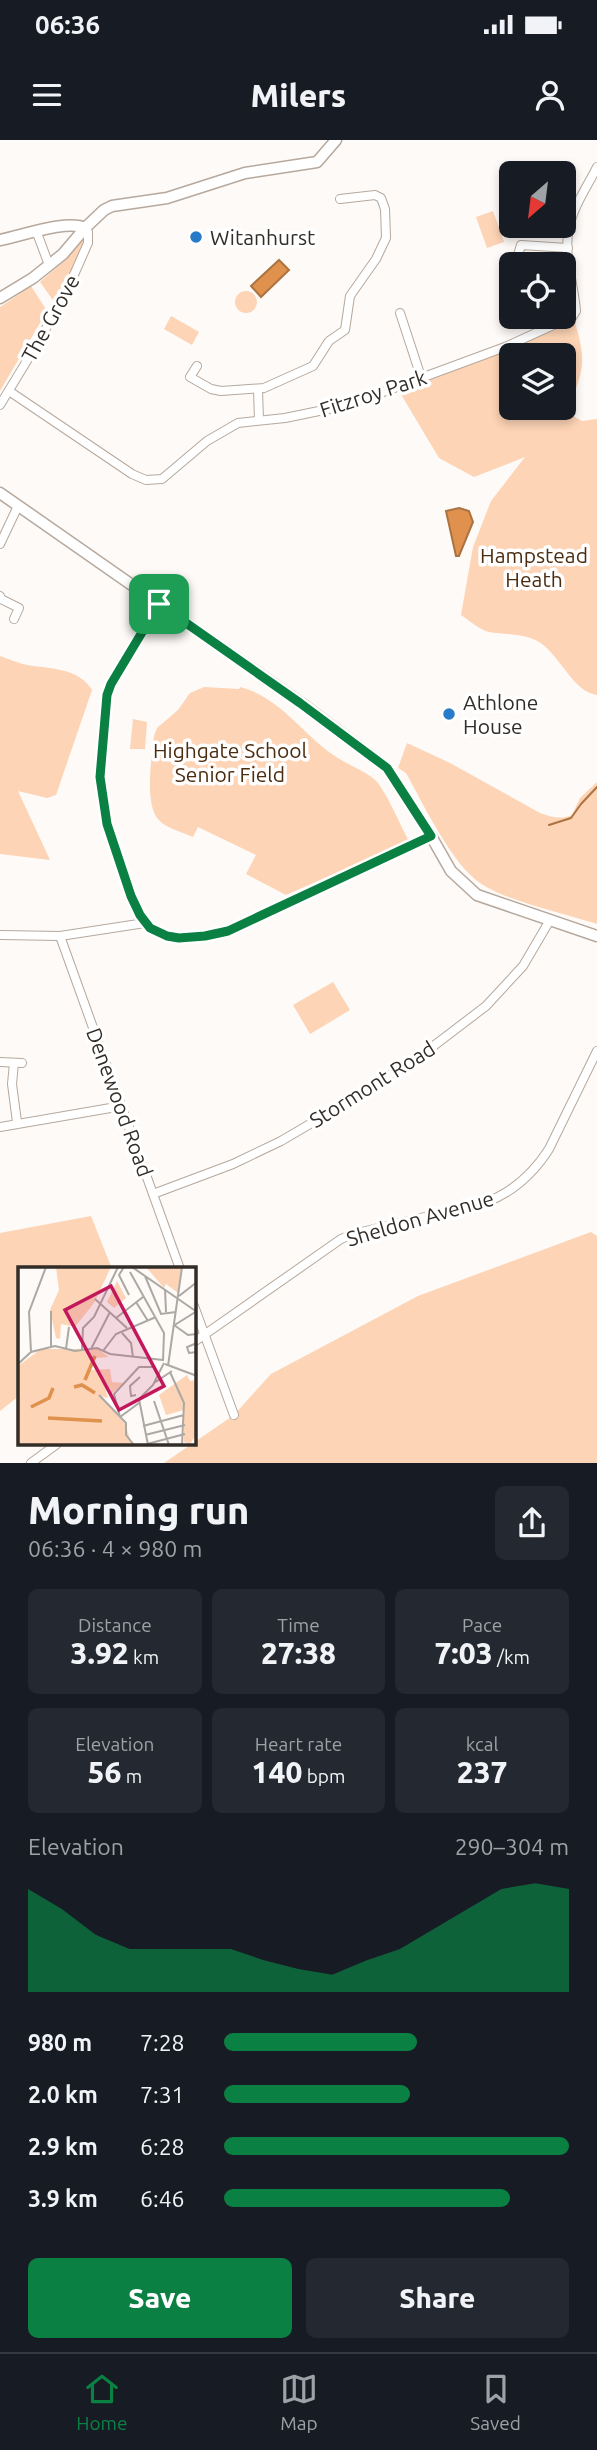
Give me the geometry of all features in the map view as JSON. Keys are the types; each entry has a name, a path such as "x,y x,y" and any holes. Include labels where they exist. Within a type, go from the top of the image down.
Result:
{"main road":[{"path":"0,298 33,278 63,254 104,209 167,198 245,173 317,162 336,140"},
{"path":"0,240 37,233 60,225 78,224 85,228"},
{"path":"0,493 300,703 387,768 451,871 477,895 597,936"}],"street":[{"name":"Fitzroy Park","path":"9,391 132,474 146,480 162,479 208,440 238,423 285,418 348,405 505,347 573,316 575,303 568,248 569,227 573,213 597,167"},
{"path":"197,366 190,377 211,389 258,390 313,366 328,341 345,330 350,296 382,249 386,238 386,222 381,198 375,195 340,199"},
{"name":"The Grove","path":"0,405 55,312 88,243 88,232 85,228"},
{"path":"37,233 49,265"},
{"path":"519,252 521,245 568,248"},
{"path":"400,313 421,377"},
{"path":"258,390 259,421"},
{"path":"0,544 18,506"},
{"path":"0,597 19,608 13,619"},
{"path":"159,604 108,691 101,767 102,793 111,840 131,896 145,923 157,932 179,938 228,931 431,836"},
{"name":"Stormont Road","path":"153,1194 233,1164 281,1141 423,1054 486,1006 523,967 550,920"},
{"path":"0,935 60,936 145,923"},
{"name":"Denewood Road","path":"60,936 179,1267"},
{"name":"Sheldon Avenue","path":"196,1341 341,1239 484,1203 497,1199 517,1185 539,1164 549,1149 597,1051"},
{"path":"0,1062 18,1063 12,1084 17,1122"},
{"path":"0,1127 122,1106"},
{"path":"196,1311 234,1415"},
{"path":"31,1463 54,1446"}],"green space":[{"path":"493,211 499,228 499,238 503,238 504,242 487,248 476,217"},
{"path":"83,237 81,252 55,303 40,282 65,260"},
{"path":"31,286 47,311 0,391 0,307"},
{"path":"246,291 254,294 257,302 254,310 246,313 238,310 235,302 238,294"},
{"path":"171,316 199,332 192,345 164,329"},
{"name":"Hampstead Heath","path":"576,328 582,355 576,387 576,343 506,343 541,329"},
{"name":"Hampstead Heath","path":"499,346 499,420 597,419 597,695 581,688 549,650 536,640 486,631 461,615 473,547 491,501 525,457 474,477 439,458 399,391 421,377"},
{"path":"0,656 27,665 71,673 86,682 92,690 56,795 47,798 18,791 50,860 0,854"},
{"name":"Highgate School Senior Field","path":"204,687 240,687 254,692 278,707 332,754 374,779 388,799 409,841 286,895 246,874 256,855 198,827 193,837 161,822 154,811 150,791 154,736 157,728 178,710 190,693"},
{"path":"133,719 147,722 145,749 130,749"},
{"path":"407,743 552,817 572,815 580,798 597,782 597,924 505,896 491,890 469,874 439,832 406,773 398,768"},
{"path":"333,982 350,1010 310,1034 293,1005"},
{"path":"91,1216 111,1267 18,1267 18,1397 0,1411 0,1233"},
{"path":"591,1232 597,1236 597,1463 164,1463 189,1446 196,1446 196,1441 234,1415 271,1374 418,1296"}],"shaded area":[{"path":"279,260 289,270 261,297 251,286"},
{"path":"459,508 469,511 473,522 459,556 456,556 446,511"}],"waterway":[{"path":"549,825 571,818 597,787"}],"place":[{"name":"Witanhurst","path":"196,237"},
{"name":"Athlone House","path":"449,714"}],"route":[{"path":"159,604 387,768 431,836 228,931 179,938 150,928 131,896 111,840 100,777 108,691 159,604"}]}
